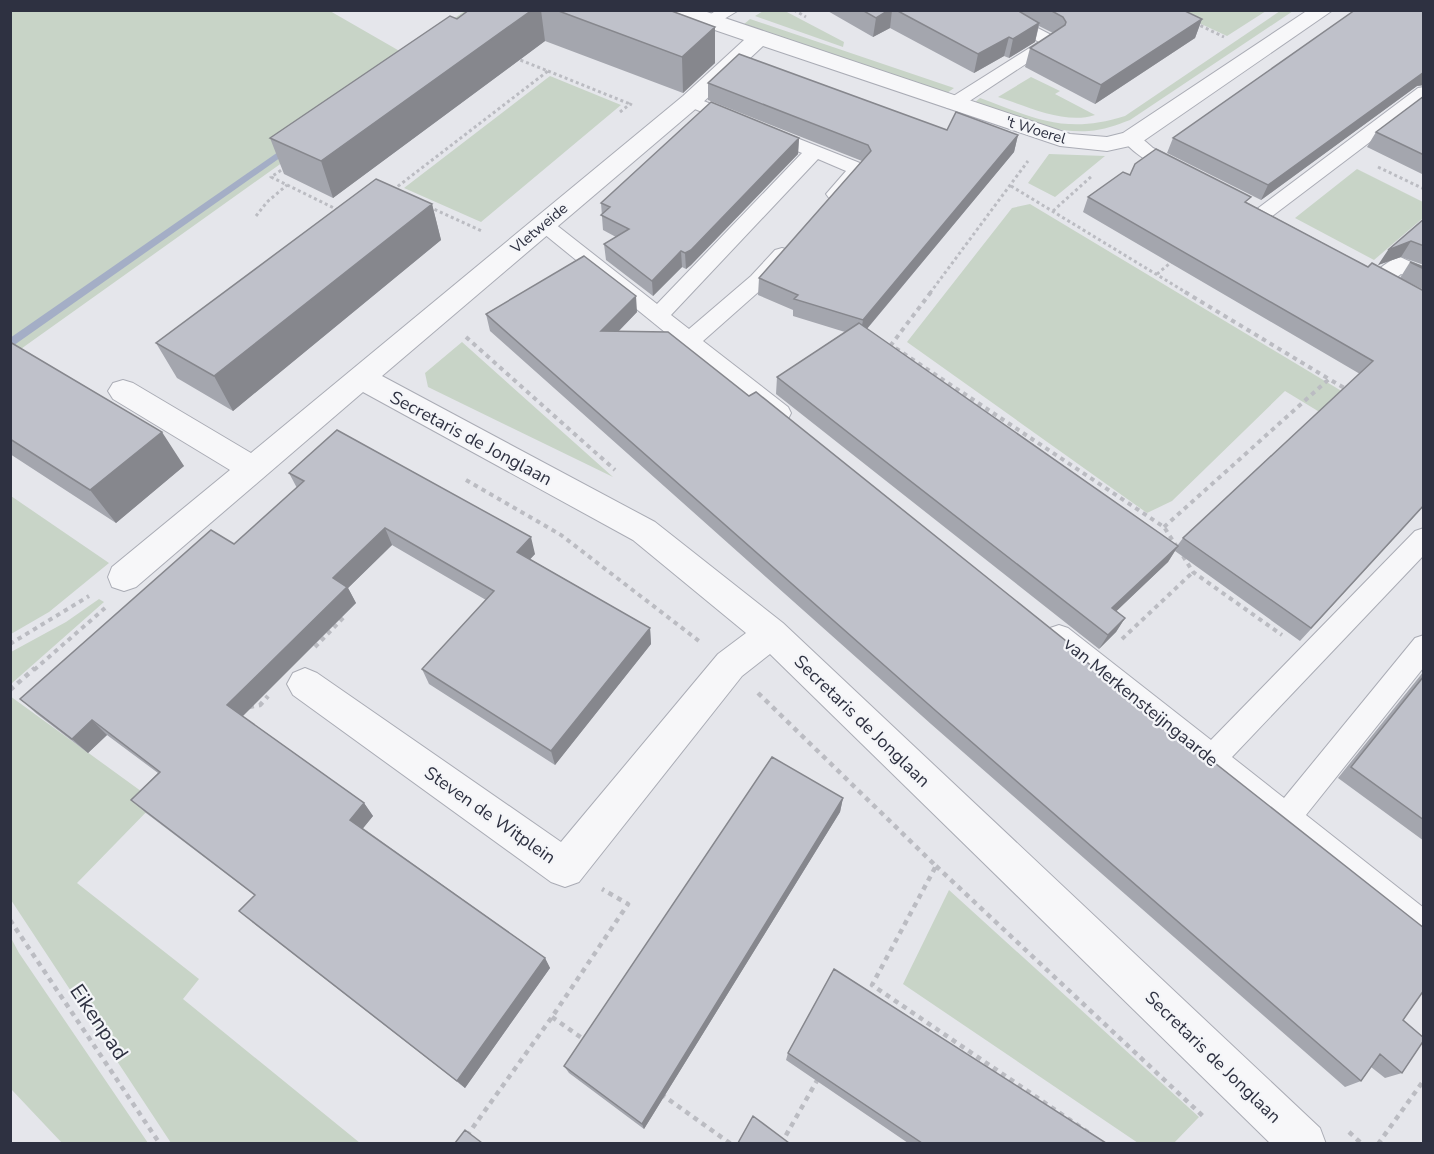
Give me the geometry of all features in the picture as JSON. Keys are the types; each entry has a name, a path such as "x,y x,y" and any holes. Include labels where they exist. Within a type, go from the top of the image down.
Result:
{"street":[{"path":"679,10 758,39"},
{"name":"'t Woerel","path":"758,39 1068,141 1138,146 1260,54 1323,10"},
{"name":"Vletweide","path":"124,577 691,101 758,39"},
{"name":"Secretaris de Jonglaan","path":"361,378 644,531 771,633 1304,1143"},
{"path":"123,391 253,469"},
{"name":"Steven de Witplein","path":"290,686 565,868 730,664 771,633"}],"lane":[{"path":"708,21 731,10"},
{"path":"953,104 1051,42 990,10"},
{"path":"1264,213 1424,92"},
{"path":"691,101 858,169 819,212"},
{"path":"1138,146 1196,178"},
{"path":"659,315 815,151"},
{"path":"1246,204 1282,224"},
{"path":"543,225 795,425"},
{"path":"690,340 758,281 796,238"},
{"path":"1381,279 1400,264 1424,277"},
{"path":"1212,759 1424,538"},
{"name":"van Merkensteijngaarde","path":"1044,624 1424,928"},
{"path":"1286,818 1424,646"}],"path":[{"path":"1188,20 1260,54"},
{"path":"507,55 630,104"},
{"path":"386,195 548,71"},
{"path":"1053,211 1119,153 1140,157 1138,146"},
{"path":"1345,151 1424,189"},
{"path":"1030,158 891,345 1164,527 1193,572 1312,656"},
{"path":"290,164 271,177 345,213"},
{"path":"256,216 267,202 287,185"},
{"path":"1011,186 1348,390"},
{"path":"393,190 403,194"},
{"path":"423,204 482,231"},
{"path":"1157,274 1175,260"},
{"path":"1164,527 1329,379"},
{"path":"462,477 561,535 730,664 936,866 1206,1119"},
{"path":"1095,665 1193,572"},
{"path":"10,644 91,594 124,577"},
{"path":"10,690 108,605 124,577"},
{"path":"313,649 344,617 335,611"},
{"path":"247,707 260,705 290,686"},
{"path":"866,995 936,866"},
{"path":"461,1143 552,1017 628,904 565,868"},
{"name":"Eikenpad","path":"10,920 160,1143"},
{"path":"872,985 1095,1137"},
{"path":"552,1017 590,1044"},
{"path":"781,1143 821,1074"},
{"path":"1377,1143 1424,1080"},
{"path":"656,1090 731,1143"}],"green space":[{"path":"765,10 785,11 844,42 843,47 755,16"},
{"path":"10,11 330,11 403,53 465,11 495,11 11,356"},
{"path":"1173,11 1266,11 1227,36"},
{"path":"1280,11 1293,11 1130,120 1110,127 1089,131 1060,130 1030,123 974,103 980,98 1034,117 1067,124 1104,122 1125,116"},
{"path":"750,19 954,88 947,93 743,25"},
{"path":"550,76 621,105 481,222 404,188"},
{"path":"1031,77 1060,91 1055,94 1095,115 1071,118 1059,116 998,97"},
{"path":"1049,154 1105,156 1055,197 1028,183"},
{"path":"1357,169 1423,202 1423,218 1374,260 1295,218"},
{"path":"1030,204 1423,440 1423,475 1285,391 1172,501 1147,513 907,342 1012,208"},
{"path":"462,342 613,477 428,387 425,373"},
{"path":"11,496 109,563 49,612 11,634"},
{"path":"99,599 104,602 11,684 11,652 66,622"},
{"path":"10,696 156,802 77,883 199,979 183,999 360,1143 171,1143 11,900"},
{"path":"949,890 1199,1117 1174,1143 1138,1143 903,984"},
{"path":"11,938 148,1143 62,1143 11,1089"}],"building":[{"path":"469,10 532,10 321,161 270,138 450,16 457,19"},
{"path":"556,10 669,10 715,27 682,57"},
{"path":"862,10 889,10 876,18"},
{"path":"896,10 1017,10 1039,23 1013,39 1009,37 978,54"},
{"path":"1050,10 1183,10 1202,19 1101,85 1030,48 1065,25 1063,17"},
{"path":"1355,10 1424,10 1424,72 1268,185 1173,138"},
{"path":"739,54 947,130 956,112 1018,135 863,320 794,299 798,295 759,278 871,151 868,145 708,83"},
{"path":"1424,96 1424,155 1376,132"},
{"path":"711,102 799,138 691,250 685,253 681,251 652,281 604,244 629,229 601,215 610,207 601,203"},
{"path":"1156,149 1251,197 1245,202 1368,267 1372,263 1424,291 1424,505 1311,628 1183,538 1373,361 1088,197 1123,172 1130,175 1135,164"},
{"path":"376,179 432,204 214,376 156,343"},
{"path":"1424,219 1424,246 1411,241 1388,250"},
{"path":"584,256 636,296 601,331 668,332 749,396 756,392 1086,657 1083,659 1424,928 1424,990 1403,1020 1424,1040 1402,1073 1380,1054 1361,1081 936,711 486,314"},
{"path":"859,323 1178,546 1112,608 1125,618 1108,635 777,377"},
{"path":"10,342 162,432 90,490 10,439"},
{"path":"337,430 531,537 517,552 650,628 551,751 422,669 494,591 385,528 333,578 347,587 227,705 364,803 350,820 545,958 457,1081 239,911 255,895 131,800 160,772 92,720 72,739 20,699 211,530 234,544 304,481 289,473"},
{"path":"1424,676 1424,820 1351,767"},
{"path":"772,757 843,798 642,1124 564,1066"},
{"path":"834,969 1106,1143 922,1143 788,1053"},
{"path":"753,1116 789,1143 738,1143"},
{"path":"465,1130 482,1143 455,1143"}],"waterway":[{"path":"10,344 291,146"}]}
